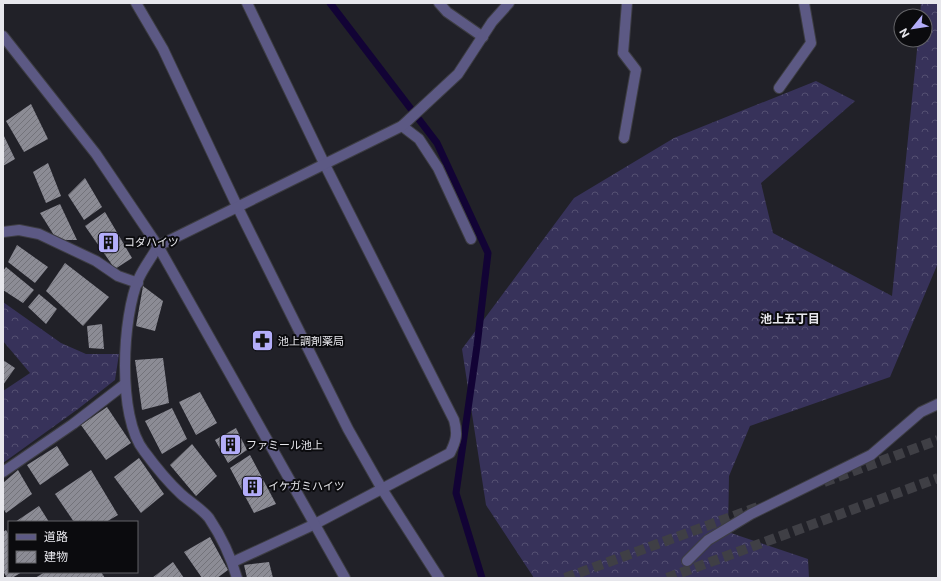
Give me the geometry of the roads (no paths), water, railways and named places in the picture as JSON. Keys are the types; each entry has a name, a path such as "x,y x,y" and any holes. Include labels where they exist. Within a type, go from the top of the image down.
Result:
{"street":[{"path":"136,3 163,49 237,206 348,429 382,489 439,578"},
{"path":"232,562 315,524 450,453 456,441 457,431 454,420 324,163 247,3"},
{"path":"439,3 446,12 483,37"},
{"path":"236,577 232,562 208,517 180,493 142,450 133,430 125,384 126,345 130,312 138,283 158,246 324,163 402,126 458,74 492,22 508,3"},
{"path":"624,138 636,70 623,53 627,3"},
{"path":"778,88 811,43 804,3"},
{"path":"3,36 96,154 158,246 345,578"},
{"path":"402,126 419,139 438,168 471,239"},
{"path":"3,232 19,230 39,234 96,261 118,276 138,283"},
{"path":"3,472 72,424 125,384"},
{"path":"687,561 708,540 751,514 871,455 921,412 938,404"}],"waterway":[{"path":"330,3 437,143 488,253 477,346 456,493 482,578"}],"tunnel":[{"path":"824,482 938,440"},
{"path":"667,578 938,478"},
{"path":"565,578 758,507"}],"place":[{"name":"コダハイツ","path":"109,242"},
{"name":"池上調剤薬局","path":"262,341"},
{"name":"ファミール池上","path":"231,445"},
{"name":"イケガミハイツ","path":"252,486"}],"district":[{"name":"池上五丁目","path":"790,319"}]}
